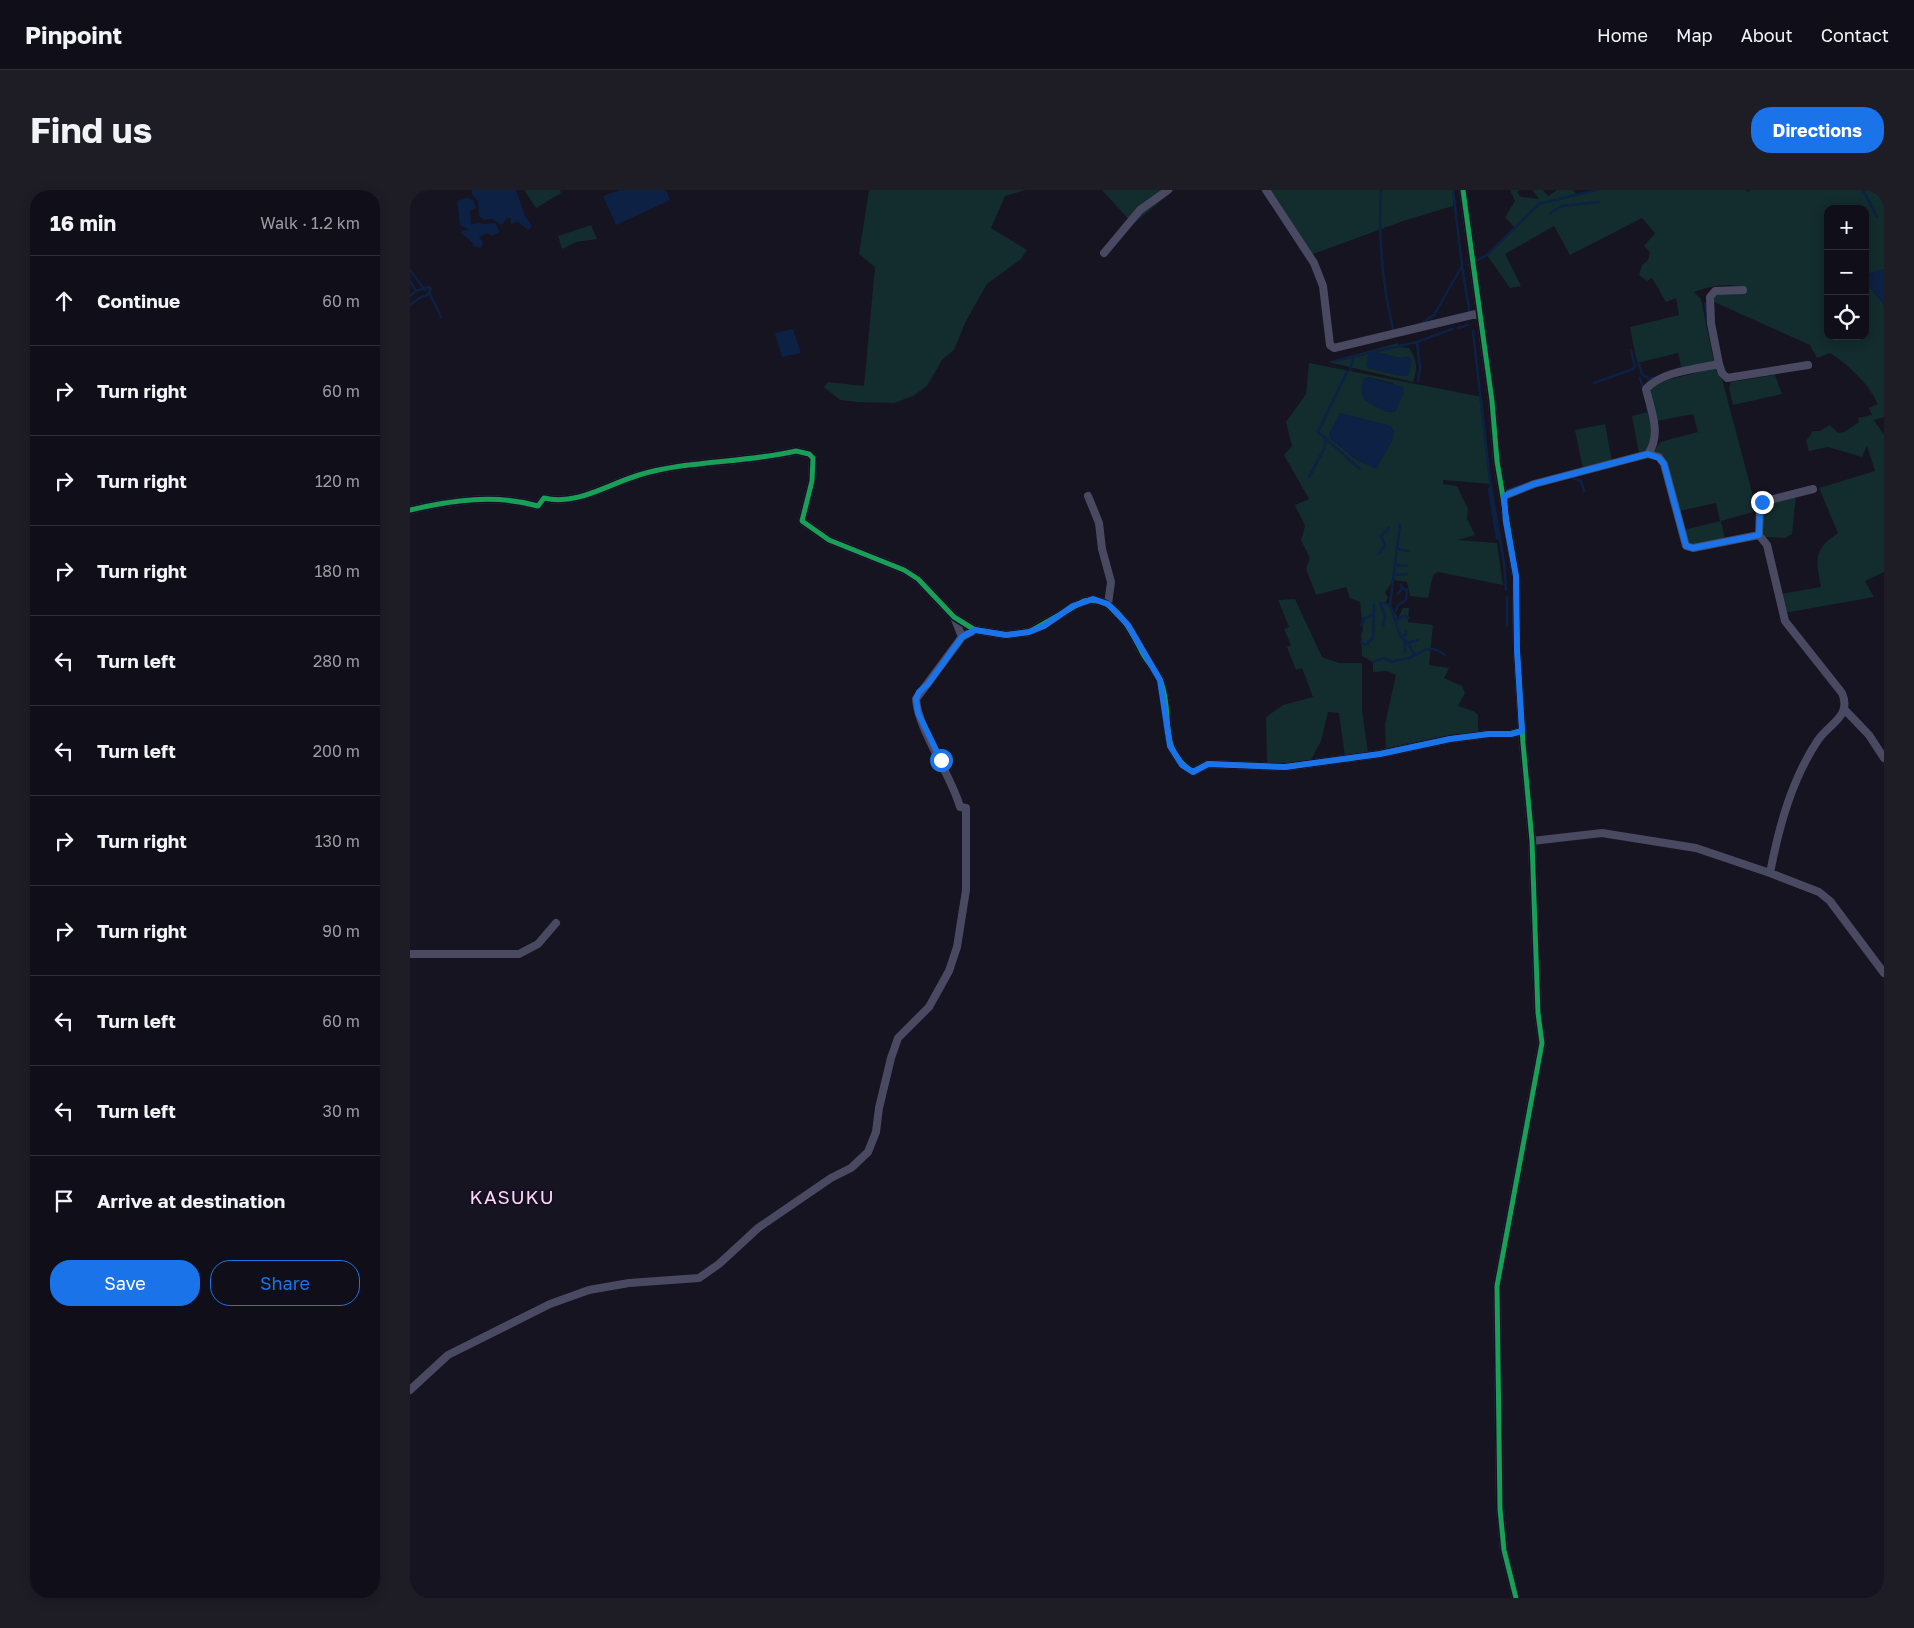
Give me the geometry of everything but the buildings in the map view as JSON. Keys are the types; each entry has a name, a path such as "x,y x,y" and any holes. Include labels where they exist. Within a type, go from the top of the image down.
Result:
{"street":[{"path":"1104,253 1140,210 1168,190"},
{"path":"1266,190 1314,263 1323,286 1330,345 1334,348 1480,314"},
{"path":"1463,190 1492,401 1497,461 1516,576 1517,650 1532,841 1538,1013 1542,1043 1497,1286 1500,1509 1504,1550 1516,1598"},
{"path":"1744,290 1715,290 1710,297 1711,323 1722,373 1727,378 1808,365"},
{"path":"1648,454 1655,445 1656,434 1646,388 1661,378 1719,364"},
{"path":"410,510 445,502 487,498 521,501 538,506 544,498 567,499 583,496 639,475 694,465 730,462 796,451 805,452 813,458 814,472 802,521 829,540 904,570 918,579 954,617 975,630 1006,635 1029,632 1084,601 1093,599 1108,604 1128,625 1160,680 1170,746 1182,765 1193,772 1208,764 1285,767 1380,754 1450,739 1489,734 1511,734 1522,731"},
{"path":"1504,496 1534,484 1648,454 1659,458 1664,464 1686,546 1693,548 1759,535"},
{"path":"1770,872 1782,817 1798,778 1820,737 1845,710 1846,702 1842,693 1785,621 1768,544 1759,535 1762,502 1813,489"},
{"path":"1088,496 1099,523 1102,549 1111,582 1108,604"},
{"path":"954,617 962,637"},
{"path":"410,1390 448,1355 550,1304 590,1290 629,1283 699,1278 719,1264 758,1228 831,1178 851,1168 868,1152 876,1132 881,1099 898,1038 929,1007 949,971 957,947 966,890 966,808 960,807 952,782 918,713 916,699 919,692 928,684 962,637 975,630"},
{"path":"1845,710 1863,728 1884,758"},
{"path":"1532,841 1602,833 1696,848 1770,872 1818,892 1830,901 1884,973"},
{"path":"410,954 519,954 538,944 556,923"}],"green space":[{"path":"524,190 560,190 561,193 536,208"},
{"path":"869,190 1026,190 1005,196 991,228 1027,250 1021,259 987,284 966,321 954,350 942,360 927,386 913,396 894,403 840,400 824,387 828,382 864,386 875,267 859,254"},
{"path":"1102,190 1174,190 1133,224"},
{"path":"1263,190 1453,190 1453,206 1406,220 1305,257"},
{"path":"1510,190 1520,190 1517,192 1521,197 1539,199 1532,190 1543,190 1548,196 1557,190 1573,190 1577,195 1596,190 1745,190 1750,192 1749,190 1884,190 1884,269 1869,274 1869,205 1824,205 1824,340 1869,340 1869,286 1884,305 1884,417 1874,420 1884,435 1884,572 1865,581 1874,597 1784,613 1780,594 1821,587 1818,556 1824,545 1838,533 1819,488 1875,471 1867,446 1862,457 1828,447 1809,451 1806,441 1813,431 1820,431 1830,425 1838,433 1844,432 1859,422 1858,418 1872,415 1869,408 1878,404 1863,382 1851,369 1830,353 1817,358 1810,345 1712,301 1718,293 1748,291 1729,285 1714,286 1694,292 1701,299 1714,362 1682,370 1678,353 1637,363 1630,327 1679,315 1676,298 1666,302 1652,278 1647,281 1639,275 1642,265 1648,260 1650,252 1644,246 1655,233 1642,218 1570,255 1554,226 1505,254 1521,286 1510,288 1487,255 1515,228 1505,217 1515,201"},
{"path":"591,225 597,239 576,242 562,249 558,236"},
{"path":"1398,343 1399,347 1409,348 1414,356 1416,372 1413,382 1328,362","holes":["1375,352 1400,358 1409,357 1403,376 1368,368"]},
{"path":"1309,363 1482,397 1491,484 1443,480 1443,484 1457,486 1468,509 1467,519 1475,535 1458,540 1497,543 1503,585 1438,572 1433,575 1428,598 1410,596 1407,582 1394,580 1385,592 1388,598 1384,605 1390,605 1398,618 1403,608 1409,608 1408,622 1433,625 1429,665 1449,668 1444,678 1462,686 1465,693 1458,706 1473,711 1478,715 1478,733 1454,734 1386,748 1385,724 1396,675 1387,671 1373,672 1373,662 1362,656 1361,634 1363,630 1360,602 1350,598 1346,587 1316,595 1306,569 1310,558 1301,540 1305,526 1295,505 1309,499 1284,455 1292,446 1286,422 1306,394","holes":["1367,377 1393,383 1398,406 1394,412 1384,411","1340,413 1390,426 1358,461 1330,438"]},
{"path":"1715,368 1722,379 1757,511 1721,521 1725,539 1695,546 1687,543 1684,530 1720,521 1716,503 1679,511 1668,464 1663,455 1653,453 1660,442 1698,432 1693,414 1657,421 1650,391 1653,386 1663,381"},
{"path":"1775,375 1782,394 1733,405 1729,388 1731,382"},
{"path":"1648,412 1654,435 1647,451 1639,453 1632,416"},
{"path":"1605,424 1612,461 1583,469 1575,430"},
{"path":"1796,495 1792,534 1785,538 1766,537 1762,532 1764,504"},
{"path":"1295,599 1322,657 1339,663 1362,663 1362,710 1368,753 1345,757 1339,713 1328,712 1321,741 1311,760 1285,764 1267,763 1266,717 1283,705 1313,697 1302,668 1296,670 1287,647 1291,645 1284,629 1289,627 1278,600"}],"water":[{"path":"472,190 516,190 525,216 532,226 528,230 518,222 511,224 510,218 507,218 502,225 492,219 484,220 479,216 478,202 472,194"},
{"path":"620,190 666,190 670,200 616,225 603,196"},
{"path":"467,198 473,200 476,208 470,210 471,225 479,222 483,224 495,223 500,232 492,236 487,233 479,237 483,242 481,248 473,246 472,242 461,233 461,230 469,230 460,225 457,201"},
{"path":"1884,269 1884,305 1869,286 1869,274"},
{"path":"793,329 801,353 782,357 775,333"},
{"path":"1375,352 1400,358 1409,357 1412,361 1408,376 1368,368 1366,366 1368,355"},
{"path":"1367,377 1403,387 1404,392 1395,412 1384,411 1364,400 1361,388 1364,378"},
{"path":"1340,413 1390,426 1394,430 1393,439 1376,469 1358,461 1330,438 1329,434"}],"waterway":[{"path":"1381,190 1382,260 1393,329"},
{"path":"1420,324 1434,315 1462,266 1453,190"},
{"path":"1468,265 1487,255 1539,204 1596,190"},
{"path":"1863,190 1877,217"},
{"path":"1550,213 1562,206 1599,202"},
{"path":"1462,266 1470,315"},
{"path":"410,270 425,290"},
{"path":"410,281 416,291"},
{"path":"410,296 416,291 429,287 431,289"},
{"path":"410,305 427,295 431,289"},
{"path":"429,292 441,317"},
{"path":"1705,304 1712,346"},
{"path":"1458,328 1468,325"},
{"path":"1334,361 1417,342 1452,329"},
{"path":"1473,331 1490,481 1504,563 1506,590"},
{"path":"1417,342 1420,368 1418,381"},
{"path":"1594,383 1633,369 1635,366 1631,350"},
{"path":"1350,370 1354,356"},
{"path":"1638,362 1642,374 1649,379 1654,378"},
{"path":"1347,372 1318,432 1360,469"},
{"path":"1640,378 1644,390"},
{"path":"1647,407 1650,419"},
{"path":"1309,477 1324,449 1326,438"},
{"path":"1571,477 1581,481 1584,491"},
{"path":"1504,491 1525,484"},
{"path":"1489,489 1497,538"},
{"path":"1400,525 1390,605 1400,636 1408,643 1414,654"},
{"path":"1379,554 1385,545 1381,536 1389,528"},
{"path":"1397,549 1408,551"},
{"path":"1394,565 1407,566"},
{"path":"1393,575 1407,574"},
{"path":"1398,594 1402,588 1401,585"},
{"path":"1396,611 1398,605 1406,600 1407,590 1402,588"},
{"path":"1507,597 1507,626"},
{"path":"1380,603 1385,616 1383,626"},
{"path":"1380,603 1390,605"},
{"path":"1367,644 1373,638 1374,605"},
{"path":"1361,625 1364,621 1363,619 1373,615"},
{"path":"1395,620 1405,616 1409,618"},
{"path":"1401,636 1406,635 1406,631"},
{"path":"1408,643 1418,640"},
{"path":"1405,641 1405,652"},
{"path":"1361,642 1365,645"},
{"path":"1373,662 1384,658 1393,662 1410,658 1427,649 1432,649 1445,655"}],"cycle path":[{"path":"1463,190 1492,401 1497,461 1516,576 1517,650 1532,841 1538,1013 1542,1043 1497,1286 1500,1509 1504,1550 1516,1598"},
{"path":"410,510 442,503 490,499 522,502 538,506 544,498 556,500 580,497 627,479 658,470 757,458 796,451 809,454 813,458 812,481 802,521 829,540 904,570 918,579 954,617 975,630 1006,635 1029,632 1084,601 1104,603 1113,608 1127,624 1144,656 1155,670 1161,682 1165,694 1170,742 1182,763 1193,772 1208,764 1285,767 1380,754 1450,739 1489,734 1511,734 1522,731"}],"district":[{"name":"KASUKU","path":"512,1197"}],"route":[{"path":"941,760 918,713 916,699 919,692 928,684 962,637 975,630 1006,635 1036,630 1073,606 1093,599 1108,604 1128,625 1135,636 1143,654 1160,680 1170,746 1182,765 1193,772 1208,764 1285,767 1380,754 1450,739 1489,734 1511,734 1522,731 1517,650 1516,576 1506,522 1504,496 1534,484 1648,454 1659,458 1664,464 1686,546 1693,548 1759,535 1762,502"}]}
